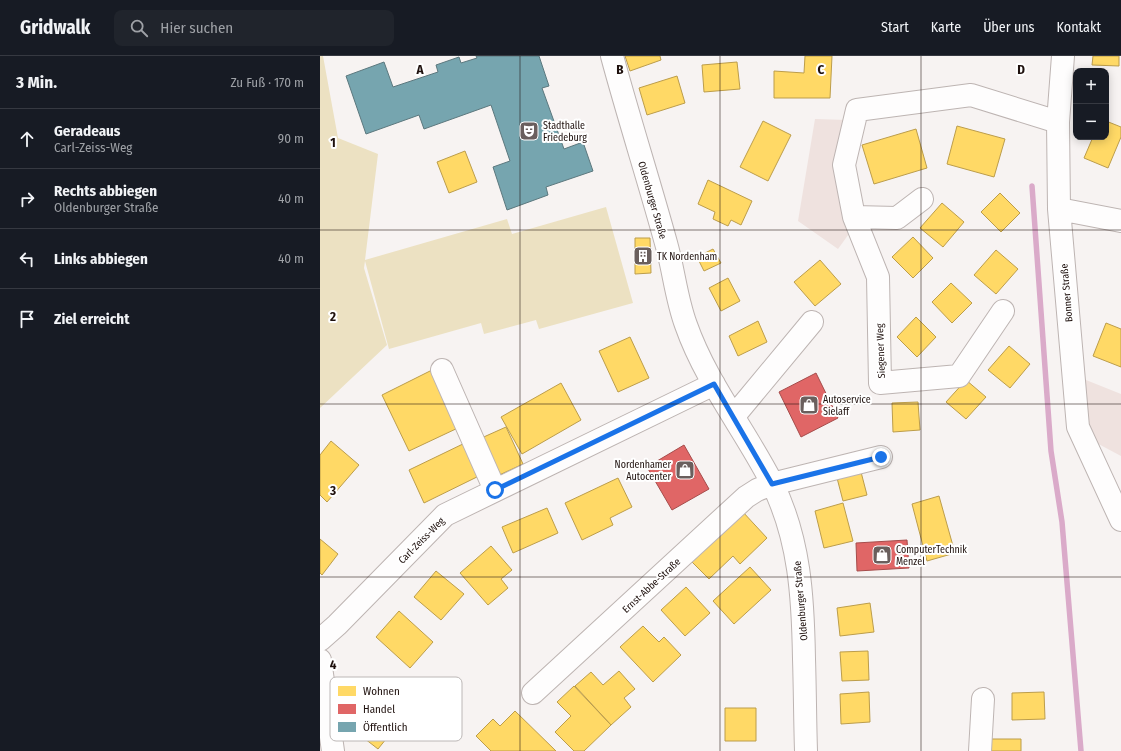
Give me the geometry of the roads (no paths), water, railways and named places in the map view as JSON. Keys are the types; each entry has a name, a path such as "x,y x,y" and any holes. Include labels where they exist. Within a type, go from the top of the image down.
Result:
{"street":[{"name":"Oldenburger Straße","path":"612,56 667,245 675,290 686,325 695,348 714,384 734,416 772,484 786,517 794,545 799,572 804,634 806,751"},
{"name":"Bonner Straße","path":"1063,56 1058,122 1059,209 1078,427 1121,520"},
{"name":"Siegener Weg","path":"1003,311 959,376 880,383 878,277 854,217 844,165 857,110 971,95 1058,122"},
{"path":"854,217 897,218 922,199"},
{"path":"1059,209 1121,221"},
{"path":"734,416 812,322"},
{"path":"442,370 495,490"},
{"name":"Carl-Zeiss-Weg","path":"320,640 445,515 714,384"},
{"name":"Ernst-Abbe-Straße","path":"534,693 746,497 772,484 881,457"},
{"path":"320,660 330,725"},
{"path":"980,751 983,699"},
{"path":"332,741 334,751"}],"waterway":[{"path":"1032,186 1051,451 1062,522 1081,751"}],"place":[{"name":"Stadthalle Friedeburg","path":"529,131"},
{"name":"TK Nordenham","path":"643,256"},
{"name":"Autoservice Sielaff","path":"809,405"},
{"name":"Nordenhamer Autocenter","path":"685,470"},
{"name":"ComputerTechnik Menzel","path":"882,555"}]}
